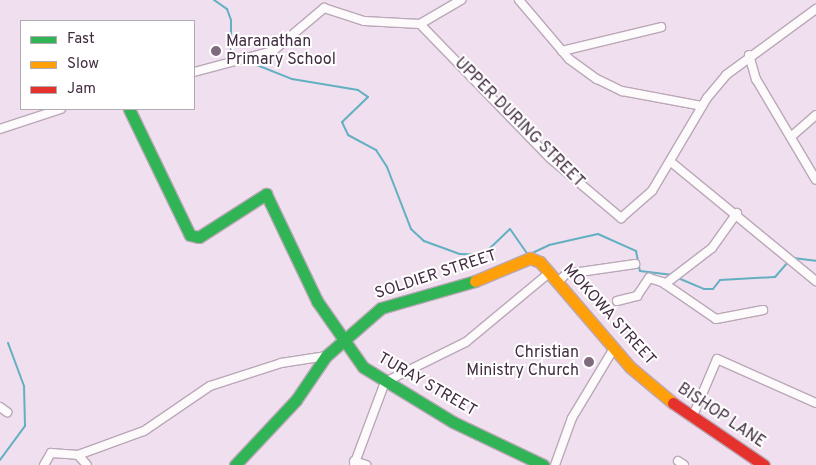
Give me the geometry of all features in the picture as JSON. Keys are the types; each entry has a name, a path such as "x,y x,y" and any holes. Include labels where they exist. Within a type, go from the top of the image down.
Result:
{"street":[{"path":"195,72 273,50 324,8 364,20 420,24 461,0"},
{"path":"519,0 562,51 582,70 622,91 702,106"},
{"path":"816,9 726,75 702,106 671,162 737,213 816,282"},
{"name":"UPPER DURING STREET","path":"420,24 551,159 620,218 646,200 671,162"},
{"path":"562,51 661,28"},
{"path":"750,56 756,79 793,135 816,180"},
{"path":"0,129 58,110"},
{"name":"TURAY STREET","path":"130,110 194,238 260,195 268,196 317,301 343,342 363,367 453,422 543,465"},
{"path":"793,135 816,116"},
{"path":"665,284 712,248 737,213"},
{"name":"SOLDIER STREET","path":"235,465 296,400 326,356 381,308 494,275 534,258"},
{"name":"MOKOWA STREET","path":"534,258 558,282 614,348 660,394"},
{"path":"558,282 566,274 635,264"},
{"path":"366,465 354,463 385,382 466,342 549,273"},
{"path":"617,301 636,296 650,278 665,284 716,319 763,310"},
{"path":"555,465 572,418 614,348"},
{"path":"44,465 51,453 78,455 144,431 210,386 281,363 326,356"},
{"path":"692,418 718,359 816,402"},
{"name":"BISHOP LANE","path":"660,394 692,418 764,465"},
{"path":"78,455 87,465"}],"waterway":[{"path":"214,0 227,9 231,20 231,56 235,58"},
{"path":"247,61 292,79 358,90 368,97 342,122 348,135 376,150 387,167 411,229 424,241 460,254 483,255 510,229 528,255 549,245 598,234 636,251 640,271 671,275"},
{"path":"793,258 816,261"},
{"path":"678,278 704,289 713,289 720,280 775,277 789,261"},
{"path":"0,460 25,426 24,386 8,343"}],"traffic: fast":[{"path":"129,110 190,235 199,237 266,194 317,301 363,367 453,422 543,465"},
{"path":"235,465 296,400 326,356 381,308 475,281"}],"traffic: slow":[{"path":"475,281 530,258 540,262 630,367 673,403"}],"traffic: jam":[{"path":"673,403 764,465"}],"place":[{"name":"Maranathan Primary School","path":"216,51"},
{"name":"Christian Ministry Church","path":"589,362"}]}
